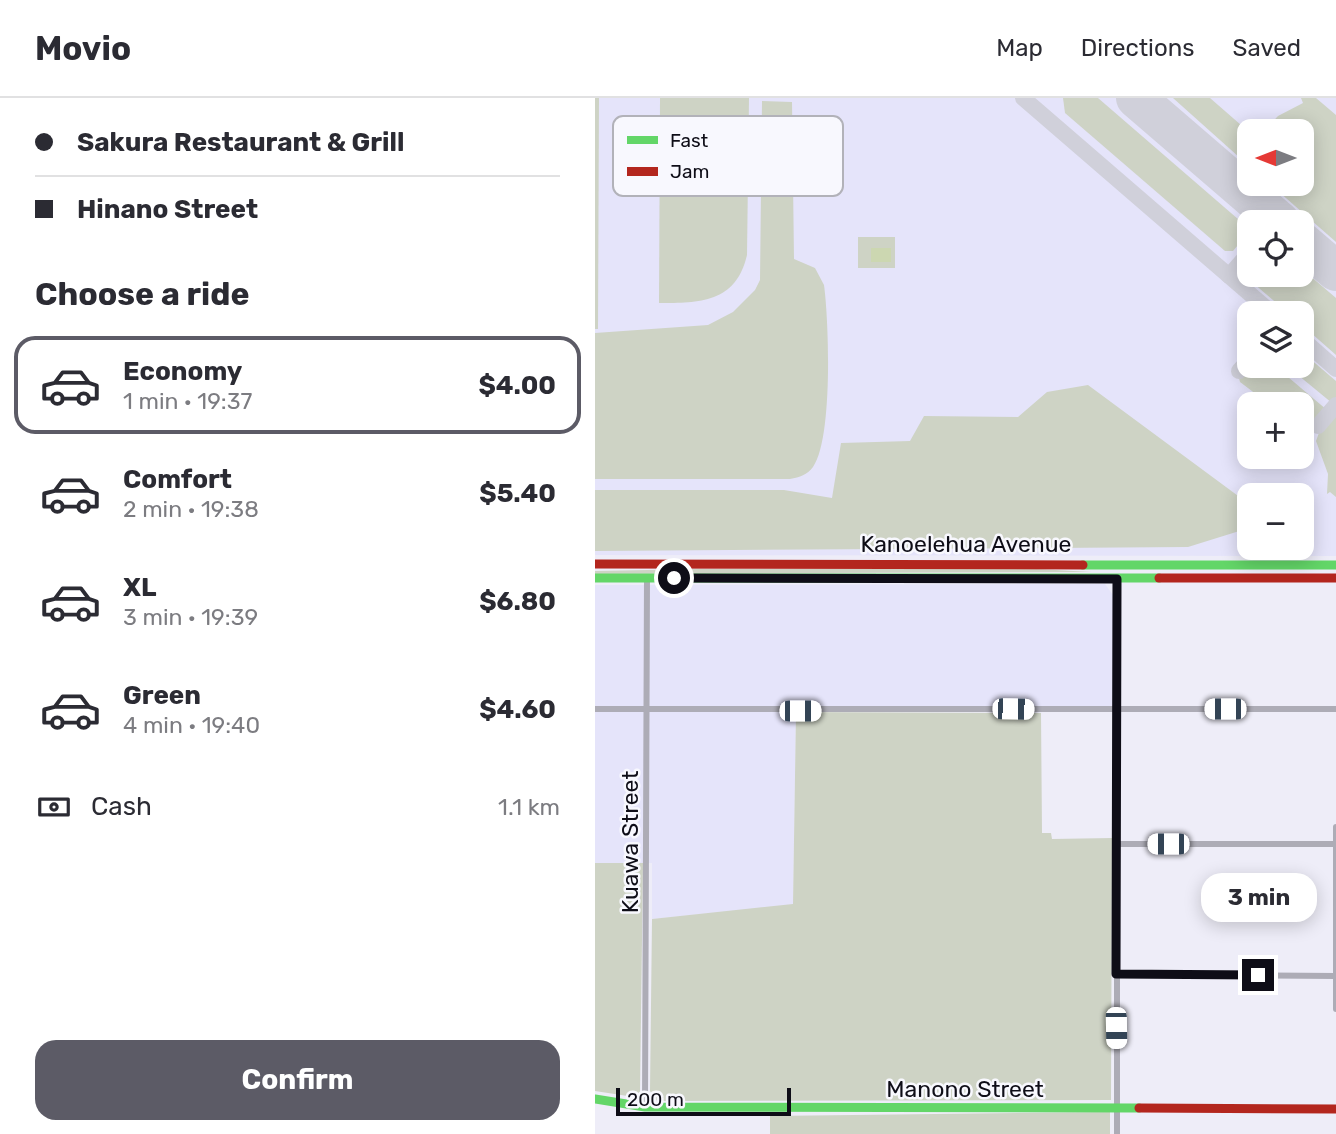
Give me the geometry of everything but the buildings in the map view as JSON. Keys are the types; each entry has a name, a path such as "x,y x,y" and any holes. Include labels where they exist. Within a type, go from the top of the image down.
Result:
{"main road":[{"name":"Kanoelehua Avenue","path":"595,564 1336,565"},
{"path":"1084,564 1117,579 1136,564"},
{"name":"Kanoelehua Avenue","path":"595,578 1336,578"},
{"name":"Manono Street","path":"595,1099 645,1107 1336,1109"}],"street":[{"name":"Kuawa Street","path":"645,1107 647,578"},
{"path":"1117,579 1117,1134"},
{"path":"595,709 1336,709"},
{"path":"1336,827 1336,1009"},
{"path":"1115,845 1336,844"},
{"path":"1116,974 1336,976"}],"shaded area":[{"path":"595,98 1336,98 1336,556 1314,556 1314,483 1237,483 1237,556 595,555"},
{"path":"595,98 599,98 598,329 595,329"},
{"path":"660,98 749,98 749,116 660,116"},
{"path":"1063,98 1098,98 1237,218 1237,246 1233,251 1225,251 1065,113"},
{"path":"1173,98 1210,98 1237,122 1237,155"},
{"path":"1301,98 1316,98 1336,115 1336,242 1314,223 1314,210 1300,210 1284,196 1314,196 1314,119 1275,119 1303,103"},
{"path":"762,101 792,102 792,116 762,116"},
{"path":"660,196 748,196 747,255 742,271 734,283 714,297 688,302 659,303"},
{"path":"761,196 793,196 794,259 815,268 824,285 827,325 827,407 824,432 813,467 808,472 790,479 595,479 595,333 708,325 733,312 755,290 760,280"},
{"path":"858,237 895,237 895,268 858,268"},
{"path":"871,248 891,248 891,262 871,262"},
{"path":"1314,279 1336,298 1336,355 1314,336 1314,301 1274,301 1258,287 1314,287"},
{"path":"1314,362 1336,381 1336,399 1332,403 1302,378 1314,378"},
{"path":"1239,378 1289,378 1306,392 1253,392 1240,382"},
{"path":"1088,385 1237,495 1237,532 1188,547 595,551 595,490 784,490 832,498 841,443 910,441 924,416 1018,417 1047,392"},
{"path":"1314,399 1327,410 1314,423"},
{"path":"1333,415 1336,417 1336,497 1330,492 1327,494 1328,474 1316,441 1320,430"},
{"path":"1037,569 1092,572 595,574 595,571"},
{"path":"1105,584 1113,595 1114,706 796,710 793,905 652,919 652,863 595,863 595,585"},
{"path":"796,712 1041,713 1042,833 1051,833 1052,839 1112,838 1111,1100 657,1101 650,1091 652,919 793,904"},
{"path":"595,863 643,863 640,1093 634,1097 595,1091"},
{"path":"1110,1112 1110,1134 770,1134 770,1116"}],"taxiway":[{"path":"1023,98 1258,301"},
{"path":"1252,199 1258,210"},
{"path":"1229,276 1237,267"},
{"path":"1314,350 1336,369"},
{"path":"1318,426 1336,405"}],"runway":[{"path":"1136,98 1266,210"},
{"path":"1314,252 1336,271"}],"traffic: fast":[{"path":"1083,565 1336,565"},
{"path":"595,578 1159,578"},
{"path":"595,1099 645,1107 1139,1108"}],"traffic: jam":[{"path":"595,564 1083,565"},
{"path":"1159,578 1336,578"},
{"path":"1139,1108 1336,1109"}],"route":[{"path":"674,578 1117,579 1116,974 1258,975"}]}
